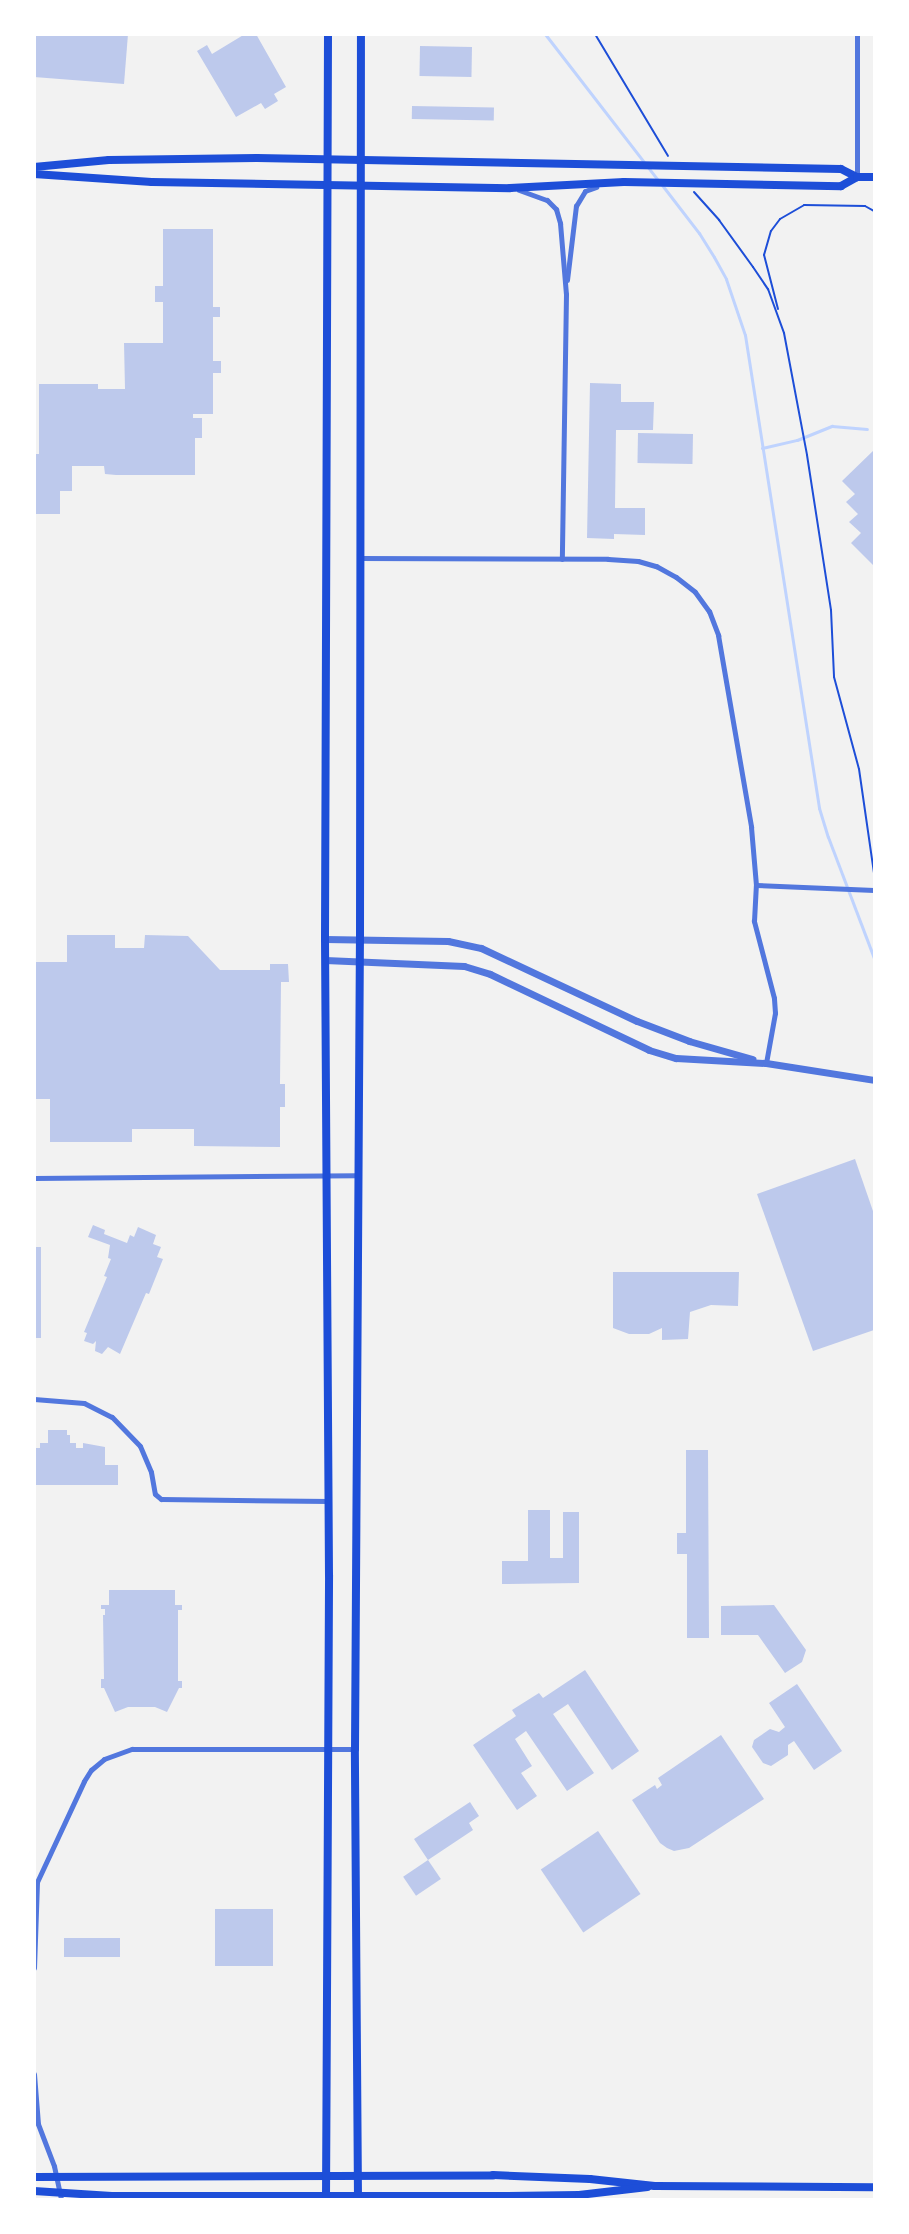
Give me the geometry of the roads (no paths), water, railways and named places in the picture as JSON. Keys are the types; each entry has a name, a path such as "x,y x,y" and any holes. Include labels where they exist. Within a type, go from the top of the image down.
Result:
{"main road":[{"path":"326,2198 327,34"},
{"path":"358,2198 355,1749 360,962 361,34"},
{"path":"34,167 151,159 326,159 841,168 857,177 874,177"},
{"path":"34,174 152,182 510,188 624,182 841,186 857,177"},
{"path":"34,2177 541,2176 613,2180 655,2186"},
{"path":"34,2191 61,2196 358,2198 579,2195 655,2186 874,2187"}],"street":[{"path":"857,34 857,177"},
{"path":"562,559 566,294 573,217 580,197 592,188 624,182"},
{"path":"510,188 540,195 556,208 560,223 566,294"},
{"path":"359,558 638,561 656,566 676,577 695,592 709,611 720,646 751,827 756,885 754,921 774,998 775,1013 766,1063"},
{"path":"756,885 874,890"},
{"path":"325,939 448,941 481,948 656,1029 766,1063"},
{"path":"326,960 437,963 471,968 649,1050 676,1058 766,1063 874,1080"},
{"path":"34,1178 358,1175"},
{"path":"34,1399 84,1403 112,1417 140,1446 151,1472 156,1494 161,1499 328,1501"},
{"path":"34,1968 37,1882 84,1781 91,1770 104,1759 132,1749 355,1749"},
{"path":"34,2074 38,2124 58,2177 61,2196"}],"waterway":[{"path":"545,34 658,180"},
{"path":"662,185 699,233 714,257 726,279 745,335 819,808 874,958"},
{"path":"762,448 797,440 832,426 867,429"}]}
